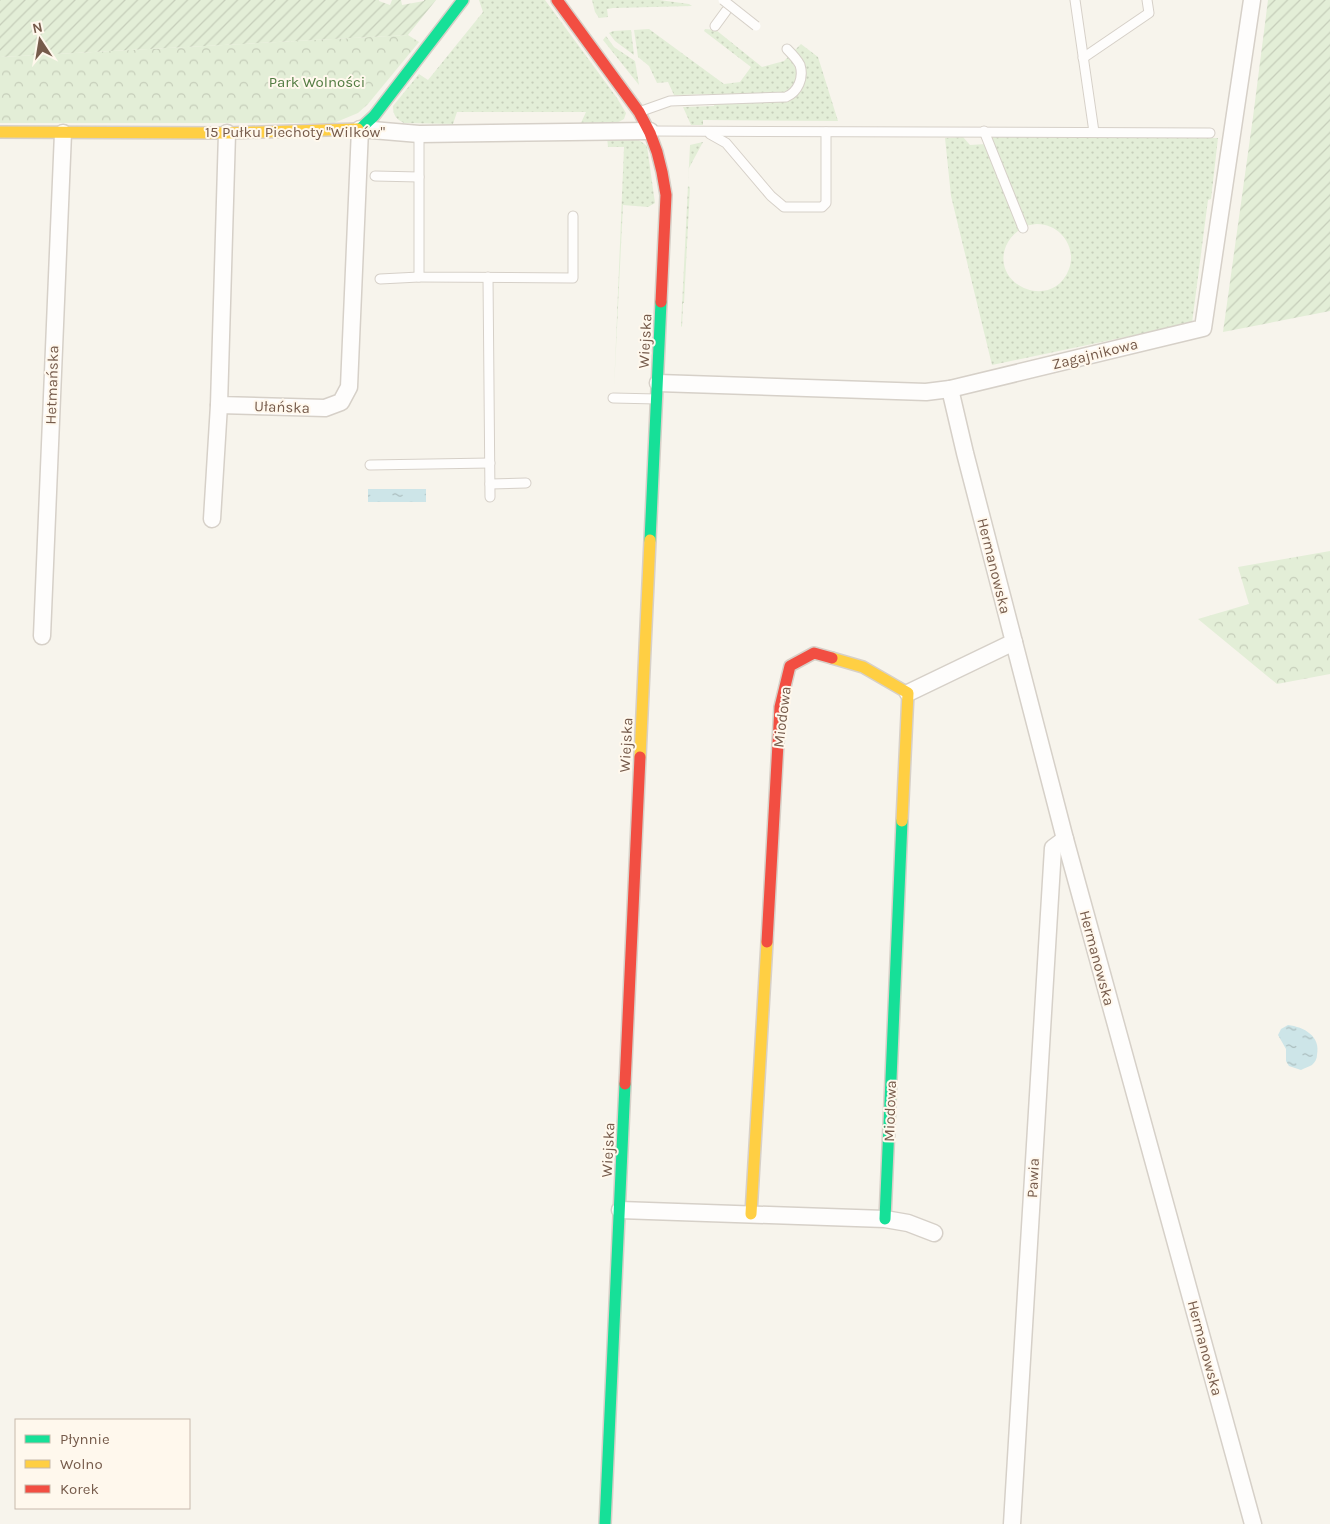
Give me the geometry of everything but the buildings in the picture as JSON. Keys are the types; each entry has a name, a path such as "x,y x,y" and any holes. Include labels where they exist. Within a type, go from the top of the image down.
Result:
{"street":[{"path":"360,129 374,116 463,0"},
{"name":"Wiejska","path":"557,0 639,112 650,131 657,146 663,169 666,195 605,1524"},
{"name":"Zagajnikowa","path":"658,383 926,392 950,389 1203,328 1252,0"},
{"name":"15 Pułku Piechoty \"Wilków\"","path":"0,132 227,133 360,129 419,134 650,131"},
{"name":"Ułańska","path":"219,405 325,408 341,402 349,387 360,129"},
{"name":"Hetmańska","path":"42,636 63,133"},
{"path":"212,519 219,405 227,133"},
{"name":"Hermanowska","path":"950,389 1065,839 1253,1524"},
{"path":"908,694 1014,642"},
{"name":"Miodowa","path":"751,1214 780,707 790,666 814,653 863,667 908,694 885,1219"},
{"name":"Pawia","path":"1012,1524 1052,848 1065,839"},
{"path":"620,1210 885,1219 908,1223 934,1233"}],"lane":[{"path":"723,0 756,26"},
{"path":"1076,0 1094,132"},
{"path":"1083,58 1149,13 1147,0"},
{"path":"715,26 726,11"},
{"path":"639,112 670,101 780,98 792,94 799,86 801,79 800,67 797,60 787,49"},
{"path":"650,131 1210,133"},
{"path":"984,131 1023,228"},
{"path":"705,132 726,143 771,196 784,208 822,207 826,203 826,132"},
{"path":"419,134 419,277"},
{"path":"376,176 419,177"},
{"path":"380,279 419,277 573,278 573,216"},
{"path":"488,277 490,497"},
{"path":"613,398 657,399"},
{"path":"370,464 490,463"},
{"path":"490,484 526,483"}],"green space":[{"path":"0,0 379,0 390,5 392,0 401,0 402,5 424,0 436,0 408,35 0,57"},
{"path":"479,0 545,0 617,98 626,113 624,119 615,124 580,125 586,112 457,112 453,124 404,123 399,120 394,114 393,106 419,74 428,80 483,12"},
{"path":"592,0 659,0 692,6 613,8 607,9 608,17 599,18 595,12"},
{"path":"1268,0 1330,0 1330,311 1223,332 1253,117"},
{"path":"649,29 724,84 740,82 751,67 704,31 705,29 716,30 762,67 784,61 801,44 818,57 838,121 703,120 703,125 691,125 683,107 714,106 715,94 674,95 668,82 657,83 649,66 638,57 634,30"},
{"path":"631,30 634,55 615,41 609,33"},
{"name":"Park Wolności","path":"408,35 419,42 368,104 358,113 334,123 0,123 0,57"},
{"path":"606,36 614,47 635,61 639,85 603,40"},
{"path":"607,137 633,138 647,146 655,203 648,207 623,205 614,389 624,147 608,147"},
{"path":"963,137 970,145 986,144 1021,229 1012,236 1006,246 1003,260 1007,273 1015,282 1026,289 1038,291 1050,289 1061,282 1069,269 1071,261 1069,246 1060,233 1053,228 1037,224 1026,226 991,137 1218,138 1211,199 1208,200 1192,323 992,365 951,196 945,138"},
{"path":"703,142 689,168 688,186 690,187 682,327 681,326 690,145"},
{"path":"1330,551 1330,674 1277,684 1198,619 1249,604 1238,567"}],"water":[{"path":"368,489 426,489 426,502 368,502"},
{"path":"1288,1025 1305,1030 1314,1038 1318,1048 1316,1060 1312,1065 1301,1070 1289,1066 1286,1061 1286,1049 1278,1035 1281,1029"}],"traffic: fast":[{"path":"358,129 374,116 463,0"},
{"path":"650,540 661,302"},
{"path":"885,1219 902,821"},
{"path":"605,1524 625,1084"}],"traffic: slow":[{"path":"0,132 227,133 358,129"},
{"path":"640,757 650,540"},
{"path":"832,658 863,667 908,693 902,821"},
{"path":"751,1214 767,942"}],"traffic: jam":[{"path":"557,0 639,112 657,152 666,195 661,302"},
{"path":"767,942 780,707 790,666 814,653 832,658"},
{"path":"625,1084 640,757"}]}
